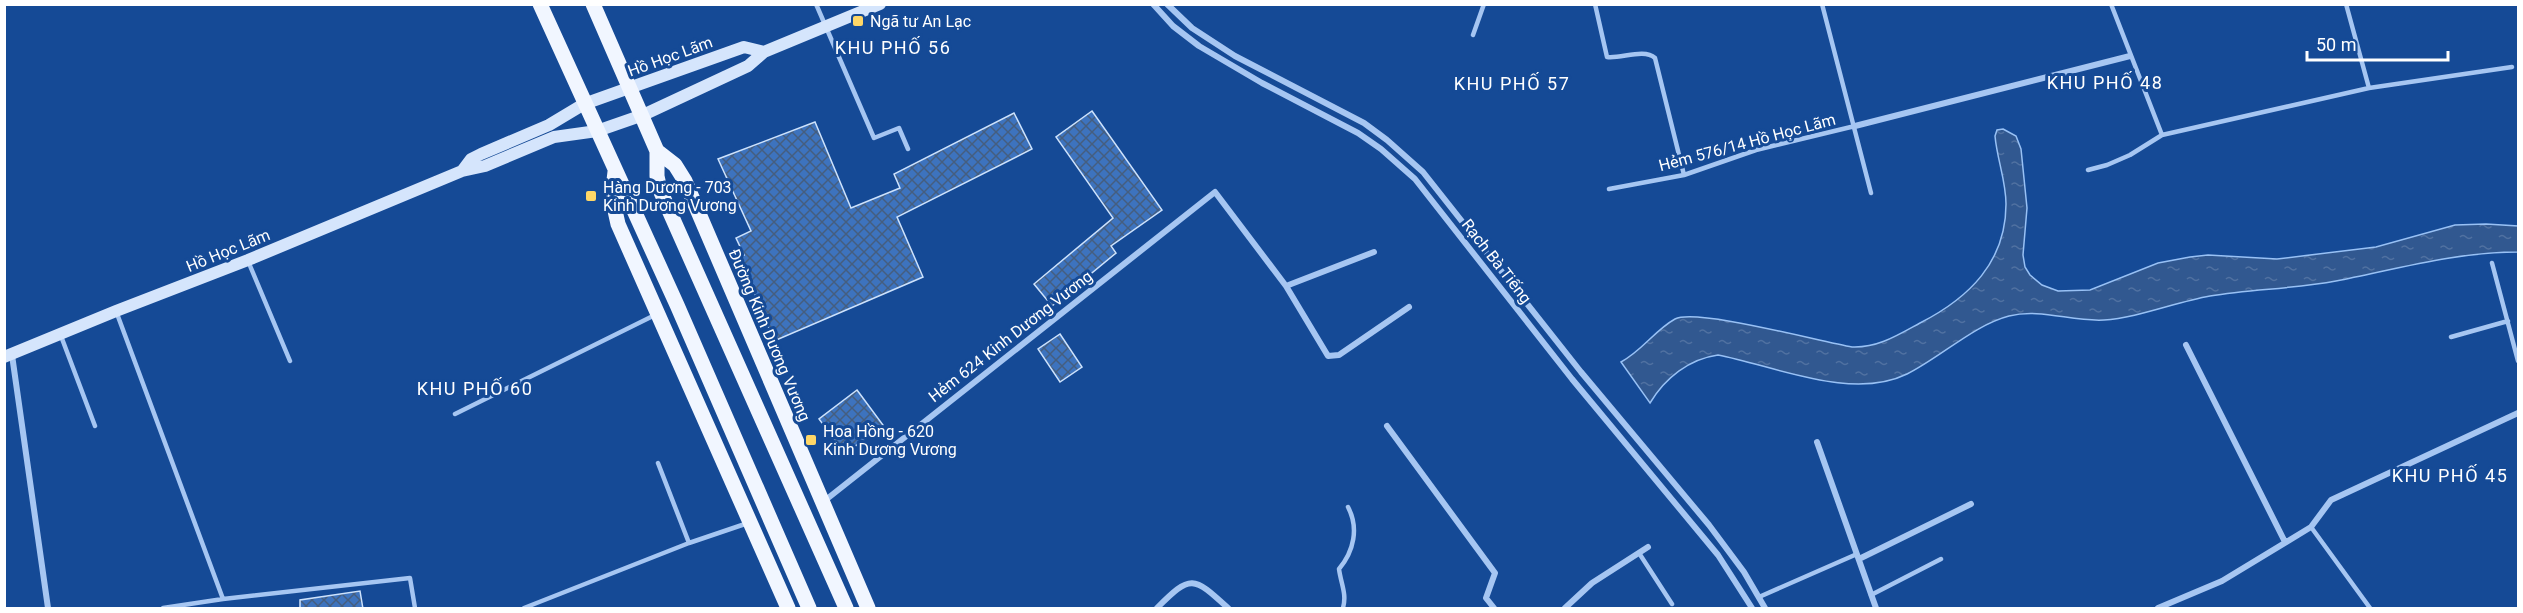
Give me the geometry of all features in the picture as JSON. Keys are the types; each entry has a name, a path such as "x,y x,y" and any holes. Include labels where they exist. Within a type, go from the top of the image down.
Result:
{"main road":[{"path":"540,4 677,305 809,609"},
{"name":"Đường Kinh Dương Vương","path":"593,4 657,151 657,176 660,190 846,609"},
{"name":"Hồ Học Lãm","path":"8,356 462,171 485,166 554,137 597,131 643,115 748,66 764,52 880,4"},
{"name":"Hồ Học Lãm","path":"462,171 471,159 549,125 584,104 744,47 764,52"},
{"name":"Đường Kinh Dương Vương","path":"657,151 675,165 685,181 868,609"},
{"path":"615,172 612,197 616,218 788,609"},
{"path":"763,419 783,410"},
{"path":"804,516 822,502"}],"street":[{"name":"Rạch Bà Tiếng","path":"1153,4 1173,26 1199,46 1254,79 1358,133 1381,149 1415,180 1566,371 1712,547 1752,609"},
{"name":"Rạch Bà Tiếng","path":"1167,4 1192,28 1235,56 1364,123 1388,140 1423,172 1575,364 1709,525 1765,609"},
{"path":"1855,126 2130,56"},
{"name":"Hẻm 624 Kinh Dương Vương","path":"822,502 1215,192 1286,286"},
{"path":"1374,252 1286,286 1328,356 1339,355 1409,307"},
{"path":"2186,345 2285,542"},
{"path":"8,356 48,609"},
{"path":"2158,609 2222,581 2311,526 2331,500 2518,413"},
{"path":"1387,426 1495,573 1486,598 1494,609"},
{"path":"1817,442 1876,609"},
{"path":"1858,557 1971,504"},
{"path":"1564,609 1592,583 1648,547"},
{"path":"1156,609 1179,586 1191,582 1202,585 1228,609"}],"lane":[{"path":"816,4 874,138 899,128 909,150"},
{"path":"1473,35 1484,4"},
{"path":"1595,4 1606,57 1616,58 1644,53 1651,54 1654,58 1684,175"},
{"path":"1822,4 1871,193"},
{"path":"2111,4 2162,135"},
{"path":"2346,4 2369,88"},
{"path":"2088,170 2130,155 2162,135 2369,88 2512,67"},
{"name":"Hẻm 576/14 Hồ Học Lãm","path":"1609,189 1684,175 1756,150 1855,126"},
{"path":"248,260 290,361"},
{"path":"2492,263 2518,361"},
{"path":"116,311 223,599"},
{"path":"455,414 657,314"},
{"path":"2451,337 2508,321"},
{"path":"60,334 95,426"},
{"path":"658,463 689,543"},
{"path":"1343,609 1347,596 1340,582 1339,569 1350,556 1354,528 1354,519 1348,507"},
{"path":"524,609 689,543 750,522"},
{"path":"2311,526 2370,609"},
{"path":"1639,553 1672,604"},
{"path":"1759,597 1858,557"},
{"path":"1871,595 1941,559"},
{"path":"163,609 223,599 410,578 415,609"}],"water":[{"path":"2003,129 2016,136 2021,149 2027,208 2023,255 2025,267 2030,275 2042,285 2058,291 2090,290 2158,263 2190,257 2208,255 2277,259 2376,247 2455,225 2518,226 2518,252 2449,258 2320,284 2210,296 2117,319 2092,320 2045,314 2009,316 1983,326 1907,374 1885,381 1862,384 1813,379 1718,355 1697,361 1679,371 1670,378 1650,403 1621,362 1675,319 1708,318 1861,347 1888,340 1938,313 1969,290 1992,261 1999,244 2006,204 1995,136 1997,130"}],"building":[{"path":"1092,111 1162,210 1111,246 1116,253 1052,306 1034,284 1113,218 1056,137"},
{"path":"1014,113 1032,149 897,217 923,277 774,341 739,257 744,255 736,238 751,231 718,159 815,122 851,208 900,188 894,174"},
{"path":"1060,334 1082,367 1060,382 1038,349"},
{"path":"857,390 883,425 845,454 819,419"},
{"path":"360,591 363,609 300,609 300,600"}],"place":[{"name":"Ngã tư An Lạc","path":"858,21"},
{"name":"Hàng Dương - 703 Kinh Dương Vương","path":"591,196"},
{"name":"Hoa Hồng - 620 Kinh Dương Vương","path":"811,440"}],"district":[{"name":"KHU PHỐ 56","path":"893,48"},
{"name":"KHU PHỐ 48","path":"2105,83"},
{"name":"KHU PHỐ 57","path":"1512,84"},
{"name":"KHU PHỐ 60","path":"475,389"},
{"name":"KHU PHỐ 45","path":"2450,476"}]}
